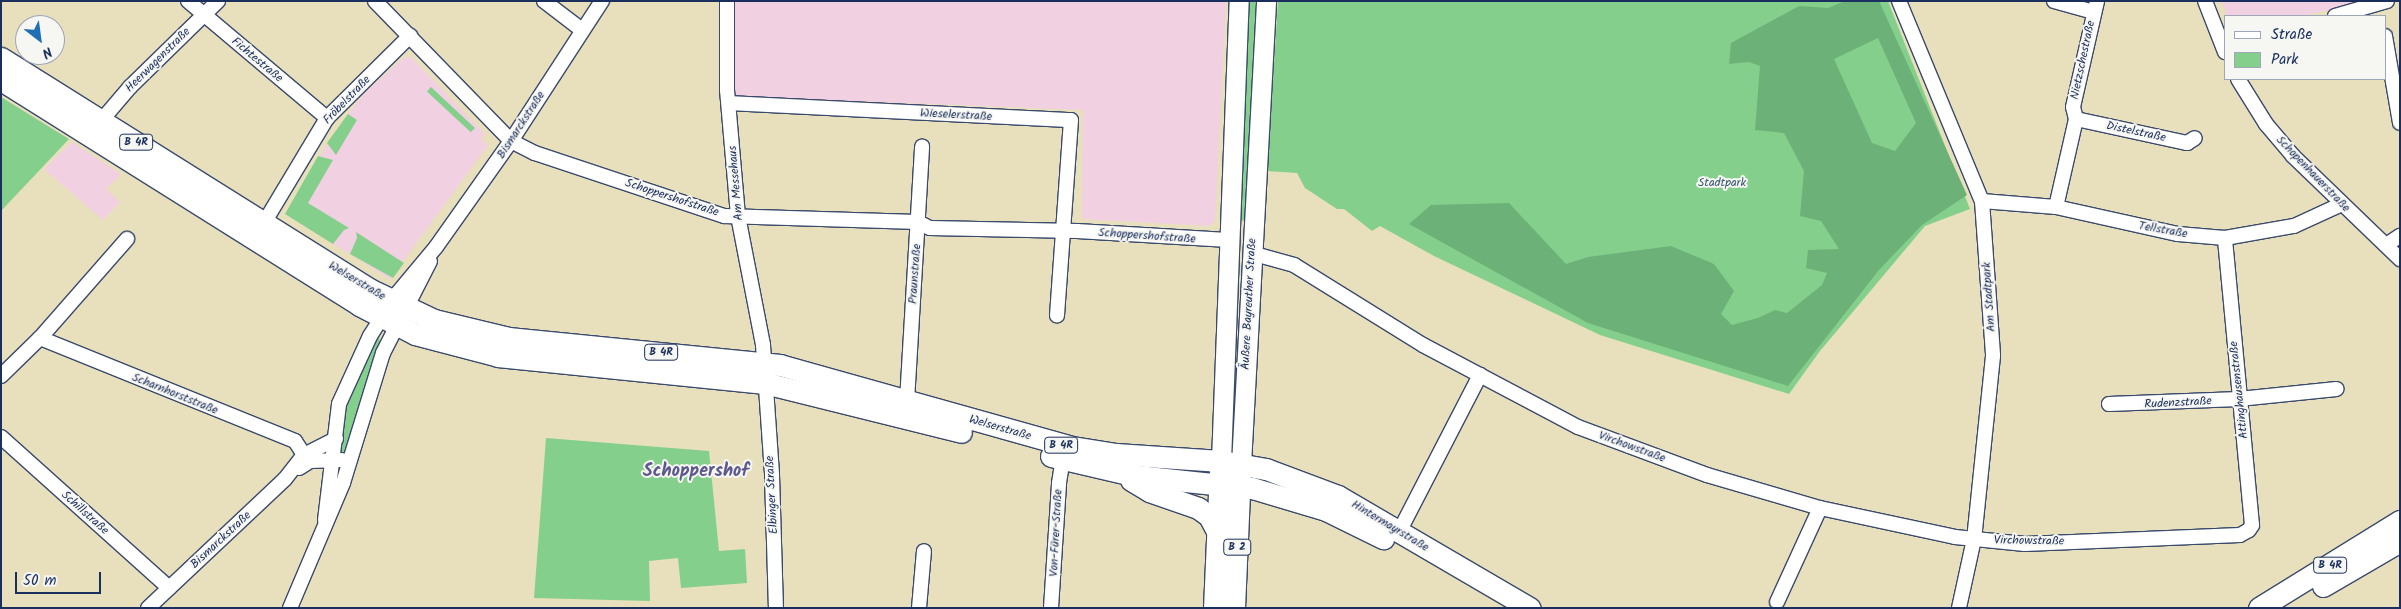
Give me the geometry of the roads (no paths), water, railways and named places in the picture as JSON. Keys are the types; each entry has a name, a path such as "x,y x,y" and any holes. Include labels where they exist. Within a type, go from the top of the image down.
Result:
{"main road":[{"name":"Äußere Bayreuther Straße","path":"1234,608 1230,473 1230,240 1238,1"},
{"name":"Äußere Bayreuther Straße","path":"1214,608 1216,529 1230,473 1251,253 1266,1"},
{"name":"Welserstraße","path":"1,58 264,223 393,313"},
{"name":"Welserstraße","path":"1,80 448,344 498,356 764,373 1064,459 1120,473 1230,473"},
{"name":"Welserstraße","path":"764,373 795,368 1071,447 1230,473"},
{"name":"Hintermayrstraße","path":"1230,473 1278,472 1318,487 1530,608"},
{"path":"1120,473 1149,491 1198,508 1211,519 1216,529"},
{"name":"Hintermayrstraße","path":"1230,473 1355,523 1504,608"},
{"name":"B 4R","path":"2259,608 2400,521"},
{"name":"B 4R","path":"2286,608 2400,541"}],"street":[{"name":"Fichtestraße","path":"188,1 327,118"},
{"name":"Heerwagenstraße","path":"101,121 124,94 218,1"},
{"name":"Schoppershofstraße","path":"375,1 511,141 535,153 717,214 918,222 930,228 1230,240"},
{"path":"544,1 582,30"},
{"name":"Bismarckstraße","path":"334,462 339,404 352,371 511,141 602,1"},
{"name":"Am Messehaus","path":"727,1 727,90 730,103 738,216 753,287 764,373"},
{"name":"Am Stadtpark","path":"1899,1 1982,201 1993,356 1974,539 1959,608"},
{"path":"2054,1 2095,6"},
{"path":"2205,1 2224,51"},
{"name":"Nietzschestraße","path":"2056,207 2076,119 2073,107 2095,6"},
{"path":"2340,15 2382,7"},
{"name":"Fröbelstraße","path":"264,223 327,118 410,36"},
{"path":"2386,42 2400,123"},
{"name":"Schopenhauerstraße","path":"2239,80 2266,124 2342,204 2400,259"},
{"name":"Wieselerstraße","path":"730,103 1071,120 1063,232"},
{"name":"Distelstraße","path":"2076,119 2187,143 2195,138"},
{"name":"Praunstraße","path":"907,401 922,146"},
{"name":"Tellstraße","path":"1982,201 2056,207 2170,233 2225,238 2294,226 2342,204"},
{"path":"1057,316 1063,232"},
{"path":"2386,245 2400,236"},
{"name":"Attinghausenstraße","path":"2225,238 2252,525 2240,535"},
{"path":"1,376 40,338 127,239"},
{"name":"Virchowstraße","path":"1251,253 1294,265 1423,345 1578,427 1707,475 1820,508 1974,539 2025,544 2240,535"},
{"name":"Bismarckstraße","path":"148,608 293,472 310,461 334,462 350,457 380,362 393,313"},
{"name":"Scharnhorststraße","path":"40,338 295,441 304,455"},
{"name":"Elbinger Straße","path":"764,373 772,475 776,608"},
{"path":"1399,532 1480,375"},
{"name":"Rudenzstraße","path":"2109,404 2239,400 2336,389"},
{"name":"Schillstraße","path":"1,438 169,588"},
{"path":"304,455 336,439"},
{"name":"Bismarckstraße","path":"293,472 304,455"},
{"path":"290,608 343,483 350,457"},
{"name":"Von-Fürer-Straße","path":"1051,608 1059,484 1064,459"},
{"path":"326,520 334,462"},
{"path":"1776,602 1820,508"},
{"path":"919,608 924,551"}],"district":[{"name":"Schoppershof","path":"696,472"}],"park label":[{"name":"Stadtpark","path":"1722,183"}]}
